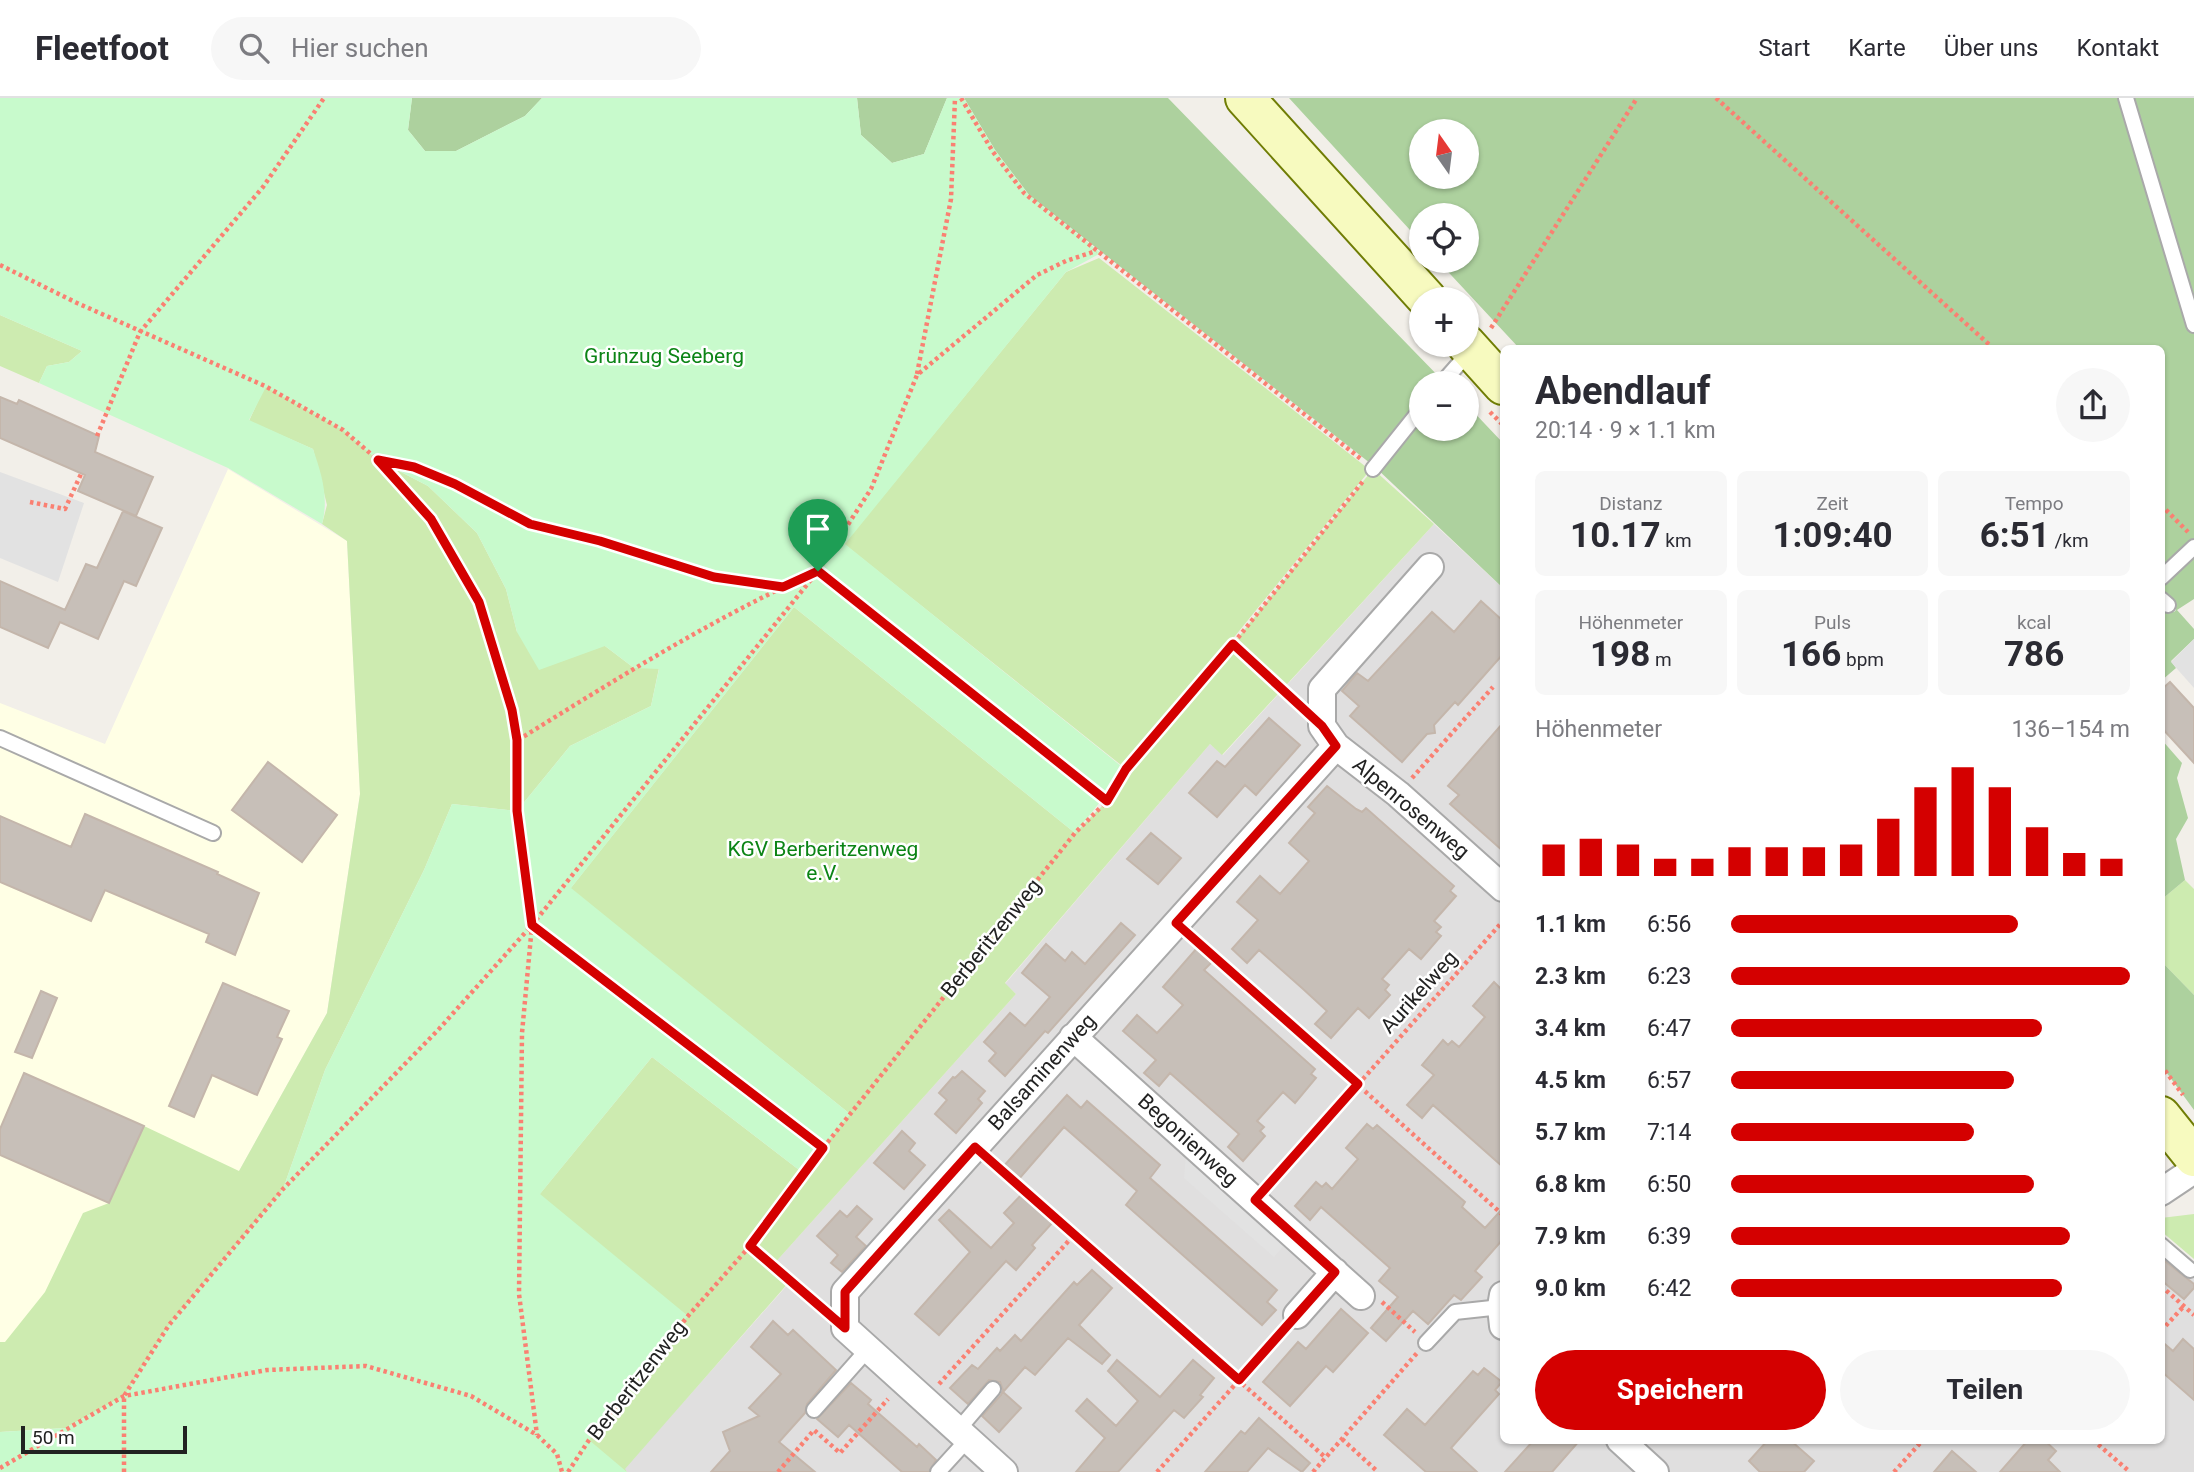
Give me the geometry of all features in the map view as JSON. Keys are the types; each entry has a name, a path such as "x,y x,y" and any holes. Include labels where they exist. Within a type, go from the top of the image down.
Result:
{"main road":[{"path":"1245,98 1415,287"},
{"path":"1479,357 1500,382"},
{"path":"2174,1107 2194,1157"}],"street":[{"path":"1329,736 1322,689 1430,567"},
{"name":"Alpenrosenweg","path":"1329,736 1500,879"},
{"name":"Balsaminenweg","path":"845,1328 845,1292 1176,923 1329,736"},
{"name":"Begonienweg","path":"1073,1037 1362,1296"},
{"path":"2165,1189 2194,1170"},
{"path":"1297,1315 1335,1272"},
{"path":"845,1328 1004,1472"},
{"path":"1624,1444 1655,1472"}],"lane":[{"path":"2126,98 2194,325"},
{"path":"1373,469 1409,424"},
{"path":"2165,575 2194,547"},
{"path":"0,738 213,833"},
{"path":"2165,1248 2190,1270"},
{"path":"1426,1343 1455,1312 1500,1309"},
{"path":"814,1410 868,1349"},
{"path":"938,1472 993,1389"}],"path":[{"path":"97,436 140,332 263,187 324,98"},
{"path":"124,1472 124,1396 169,1325 283,1189 439,1029 532,925 818,571 871,489 917,375 951,199 955,98"},
{"path":"961,98 993,152 1024,193 1373,469"},
{"path":"1479,338 1491,328 1637,98"},
{"path":"1716,98 1990,345"},
{"path":"917,375 1037,275 1066,261 1097,251"},
{"path":"0,265 140,332 303,405 343,430 378,460 431,519 479,602 512,710 517,740 517,811 532,925 522,1033 519,1294 537,1435"},
{"path":"378,460 414,467 455,484 530,524 600,541 714,577 783,587"},
{"name":"Berberitzenweg","path":"568,1472 589,1440 688,1316 750,1246 823,1148 1075,833 1107,801 1126,769 1233,644 1373,469"},
{"path":"30,502 65,509 81,474"},
{"path":"2165,509 2194,538"},
{"path":"517,740 634,668 783,587 818,571"},
{"path":"818,571 1107,801"},
{"path":"1233,644 1329,736"},
{"path":"1398,794 1493,687"},
{"path":"1176,923 1500,1212"},
{"name":"Aurikelweg","path":"1255,1200 1500,924"},
{"path":"532,925 823,1148"},
{"path":"2165,1078 2174,1107"},
{"path":"975,1147 1326,1458"},
{"path":"925,1400 1074,1235"},
{"path":"750,1246 845,1328"},
{"path":"2165,1289 2194,1315"},
{"path":"1313,1472 1426,1343 1382,1302 1362,1296"},
{"path":"2165,1327 2184,1306"},
{"path":"1157,1472 1297,1315"},
{"path":"0,1468 124,1396 267,1370 366,1366 471,1396 537,1435 557,1454 562,1472"},
{"path":"778,1472 814,1430 840,1453 904,1381"},
{"path":"1342,1439 1378,1472"},
{"path":"1894,1472 1919,1444"},
{"path":"2098,1444 2130,1472"}],"shaded area":[{"path":"228,469 347,541 360,794 327,1013 239,1171 0,1393 0,703 105,744"},
{"path":"0,472 84,503 58,582 0,558"},
{"path":"1434,524 1500,585 1500,1444 2165,1444 2165,1240 2194,1265 2194,1472 627,1472 624,1469 790,1282 772,1266 1016,994 1005,984 1210,744 1223,755"},
{"path":"2194,639 2194,688 2171,662"},
{"path":"1186,1155 1286,1243 1274,1257 1184,1178"}],"green space":[{"name":"Grünzug Seeberg","path":"0,98 412,98 408,130 425,151 456,151 525,116 542,98 857,98 861,135 892,163 924,154 947,98 964,98 995,150 1029,195 1101,253 1066,272 845,544 1126,770 1075,833 794,607 571,888 850,1114 803,1173 652,1057 540,1194 688,1316 589,1440 627,1472 0,1472 0,1432 65,1428 124,1396 169,1325 283,1189 325,1070 424,870 452,804 517,811 570,746 651,706 659,669 634,668 605,646 539,670 517,632 506,589 477,533 428,486 378,460 343,430 266,387 249,420 313,449 324,486 322,524 228,468 39,383 47,366 69,362 82,351 0,315"},
{"path":"412,98 542,98 525,116 456,151 425,151 408,130"},
{"path":"857,98 947,98 924,154 892,163 861,135"},
{"path":"964,98 1168,98 1409,346 1409,357 1420,357 1433,371 1409,371 1409,441 1479,441 1479,418 1500,440 1500,585 1375,467 1029,195 995,150"},
{"path":"1289,98 2194,98 2194,599 2177,610 2194,629 2194,639 2171,661 2176,668 2165,678 2165,608 2168,605 2174,612 2176,610 2165,596 2165,345 1516,345 1479,305 1479,287 1462,287 1449,273 1479,273 1479,203 1409,203 1409,229"},
{"name":"KGV Berberitzenweg e.V.","path":"1099,258 1370,470 1157,732 1233,644 1373,469 1434,524 1222,755 1210,744 1005,983 1016,994 773,1265 790,1281 625,1469 627,1472 390,1336 687,1316 539,1195 652,1057 803,1173 850,1114 570,889 794,607 1075,833 1107,801 1126,769 844,544 1066,272"},
{"path":"0,315 82,351 69,362 47,366 39,383 0,366"},
{"path":"265,386 343,430 378,460 428,486 477,533 506,589 517,632 605,646 634,668 659,668 651,706 570,746 517,811 452,804 424,870 325,1070 283,1189 169,1325 124,1396 65,1428 0,1432 0,1342 5,1342 45,1292 83,1213 109,1203 144,1126 239,1171 327,1013 360,794 347,541 322,524 327,505 313,449 249,421"},
{"path":"2165,744 2182,763 2177,778 2188,818 2176,839 2185,880 2165,897"},
{"path":"2185,880 2194,889 2194,995 2165,965 2165,897"},
{"path":"2165,965 2194,995 2194,1110 2165,1070"},
{"path":"2194,1214 2194,1259 2165,1234 2165,1218"}],"building":[{"path":"0,397 17,404 19,400 99,436 95,452 153,477 136,516 78,491 85,475 0,438"},
{"path":"123,511 162,528 136,586 124,581 98,639 60,622 48,648 0,627 0,581 65,610 86,564 97,568"},
{"path":"1481,601 1500,618 1500,657 1458,705 1455,702 1434,725 1435,733 1427,734 1402,762 1350,716 1359,706 1342,691 1357,673 1368,681 1432,612 1454,632"},
{"path":"2170,682 2194,708 2194,763 2165,731 2165,686"},
{"path":"1269,718 1300,745 1256,795 1245,785 1217,817 1189,793 1217,761 1225,767"},
{"path":"1500,726 1500,848 1450,804 1459,795 1448,786"},
{"path":"268,762 337,815 302,862 232,810"},
{"path":"1327,786 1356,809 1362,812 1366,808 1454,886 1450,891 1456,896 1434,921 1441,927 1436,932 1441,936 1421,959 1409,949 1382,979 1389,985 1385,990 1390,995 1369,1018 1358,1008 1331,1038 1315,1024 1327,1011 1302,988 1259,950 1247,963 1232,949 1258,920 1237,902 1260,876 1280,894 1309,861 1289,843 1315,813 1308,807"},
{"path":"85,814 218,872 217,874 259,893 235,955 206,942 209,934 105,890 91,921 0,882 0,816 71,847"},
{"path":"1151,833 1181,858 1158,884 1127,859"},
{"path":"1121,923 1135,935 1048,1033 1045,1031 1005,1076 989,1061 996,1053 984,1042 1010,1013 1025,1026 1050,997 1022,973 1046,944 1065,961 1072,952 1085,964"},
{"path":"1197,948 1212,962 1204,970 1315,1069 1311,1074 1316,1078 1295,1103 1283,1092 1257,1121 1264,1127 1260,1131 1265,1136 1243,1161 1228,1147 1239,1134 1170,1073 1159,1086 1144,1073 1156,1060 1123,1031 1137,1015 1157,1033 1183,1005 1163,987"},
{"path":"1494,982 1500,988 1500,1164 1433,1105 1422,1118 1407,1105 1434,1075 1422,1065 1443,1040 1448,1045 1452,1041 1459,1047 1485,1017 1473,1006"},
{"path":"223,983 289,1011 277,1037 282,1039 257,1095 212,1075 194,1117 169,1106"},
{"path":"41,991 57,998 32,1058 15,1052"},
{"path":"962,1071 985,1091 978,1099 982,1103 956,1133 935,1114 947,1100 939,1093"},
{"path":"24,1073 144,1126 109,1203 0,1155 0,1129"},
{"path":"1067,1095 1081,1108 1087,1101 1160,1165 1150,1178 1277,1290 1267,1302 1276,1310 1262,1325 1126,1205 1137,1191 1064,1127 1018,1180 1003,1167"},
{"path":"1367,1124 1373,1129 1377,1125 1465,1202 1462,1207 1485,1228 1500,1211 1500,1242 1475,1271 1482,1277 1461,1300 1454,1295 1428,1324 1413,1311 1386,1341 1371,1328 1398,1297 1379,1281 1390,1268 1321,1207 1310,1220 1295,1206 1316,1182 1322,1187 1326,1183 1332,1189 1358,1159 1346,1148"},
{"path":"902,1131 915,1143 909,1151 925,1165 904,1189 874,1163"},
{"path":"1022,1194 1053,1222 1032,1245 1035,1248 1016,1270 1006,1261 939,1335 915,1314 970,1252 939,1220 949,1210 991,1248 1014,1223 1004,1213"},
{"path":"857,1206 872,1219 856,1237 866,1246 842,1272 831,1263 838,1255 817,1236 840,1211 847,1217"},
{"path":"2165,1261 2194,1284 2194,1288 2184,1299 2165,1283"},
{"path":"1092,1270 1112,1288 1079,1325 1110,1355 1102,1364 1068,1338 1035,1375 1025,1367 1003,1392 1021,1408 999,1432 982,1416 1001,1395 1003,1390 1000,1382 989,1380 968,1404 950,1388 972,1365 978,1369 997,1348 1000,1351 1015,1335 1021,1341 1074,1282 1077,1285"},
{"path":"1341,1309 1368,1333 1333,1372 1326,1366 1290,1406 1263,1382 1298,1342 1306,1349"},
{"path":"773,1321 788,1335 793,1330 836,1370 807,1404 805,1413 779,1442 815,1472 711,1472 730,1451 723,1432 759,1416 749,1408 781,1374 751,1347"},
{"path":"2183,1339 2194,1349 2194,1400 2165,1375 2165,1344 2173,1351"},
{"path":"1117,1360 1160,1397 1193,1360 1214,1378 1200,1395 1203,1397 1184,1418 1174,1410 1118,1472 1076,1472 1105,1438 1076,1411 1087,1399 1116,1426 1138,1401 1108,1371"},
{"path":"1484,1368 1500,1380 1495,1390 1499,1394 1451,1448 1477,1472 1426,1472 1384,1435 1407,1409 1425,1425 1473,1371 1478,1375"},
{"path":"851,1383 871,1400 868,1404 936,1460 929,1472 902,1472 849,1425 838,1437 817,1419"},
{"path":"1259,1418 1310,1463 1302,1472 1268,1448 1247,1472 1205,1472 1241,1431 1245,1434"},
{"path":"1530,1444 1576,1444 1552,1472 1505,1472"},
{"path":"1764,1444 1795,1444 1814,1461 1804,1472 1760,1472 1749,1461"},
{"path":"2024,1444 2048,1444 2056,1451 2048,1460 2060,1472 2000,1472"},
{"path":"1952,1451 1976,1472 1934,1472"}],"route":[{"path":"378,460 414,467 455,484 530,524 600,541 668,565 714,577 783,587 818,571 1107,801 1126,769 1233,644 1322,726 1336,746 1176,923 1358,1084 1255,1200 1335,1272 1239,1380 975,1147 845,1292 845,1328 750,1246 823,1148 532,925 517,811 517,740 512,710 479,602 431,519 378,460"}]}
